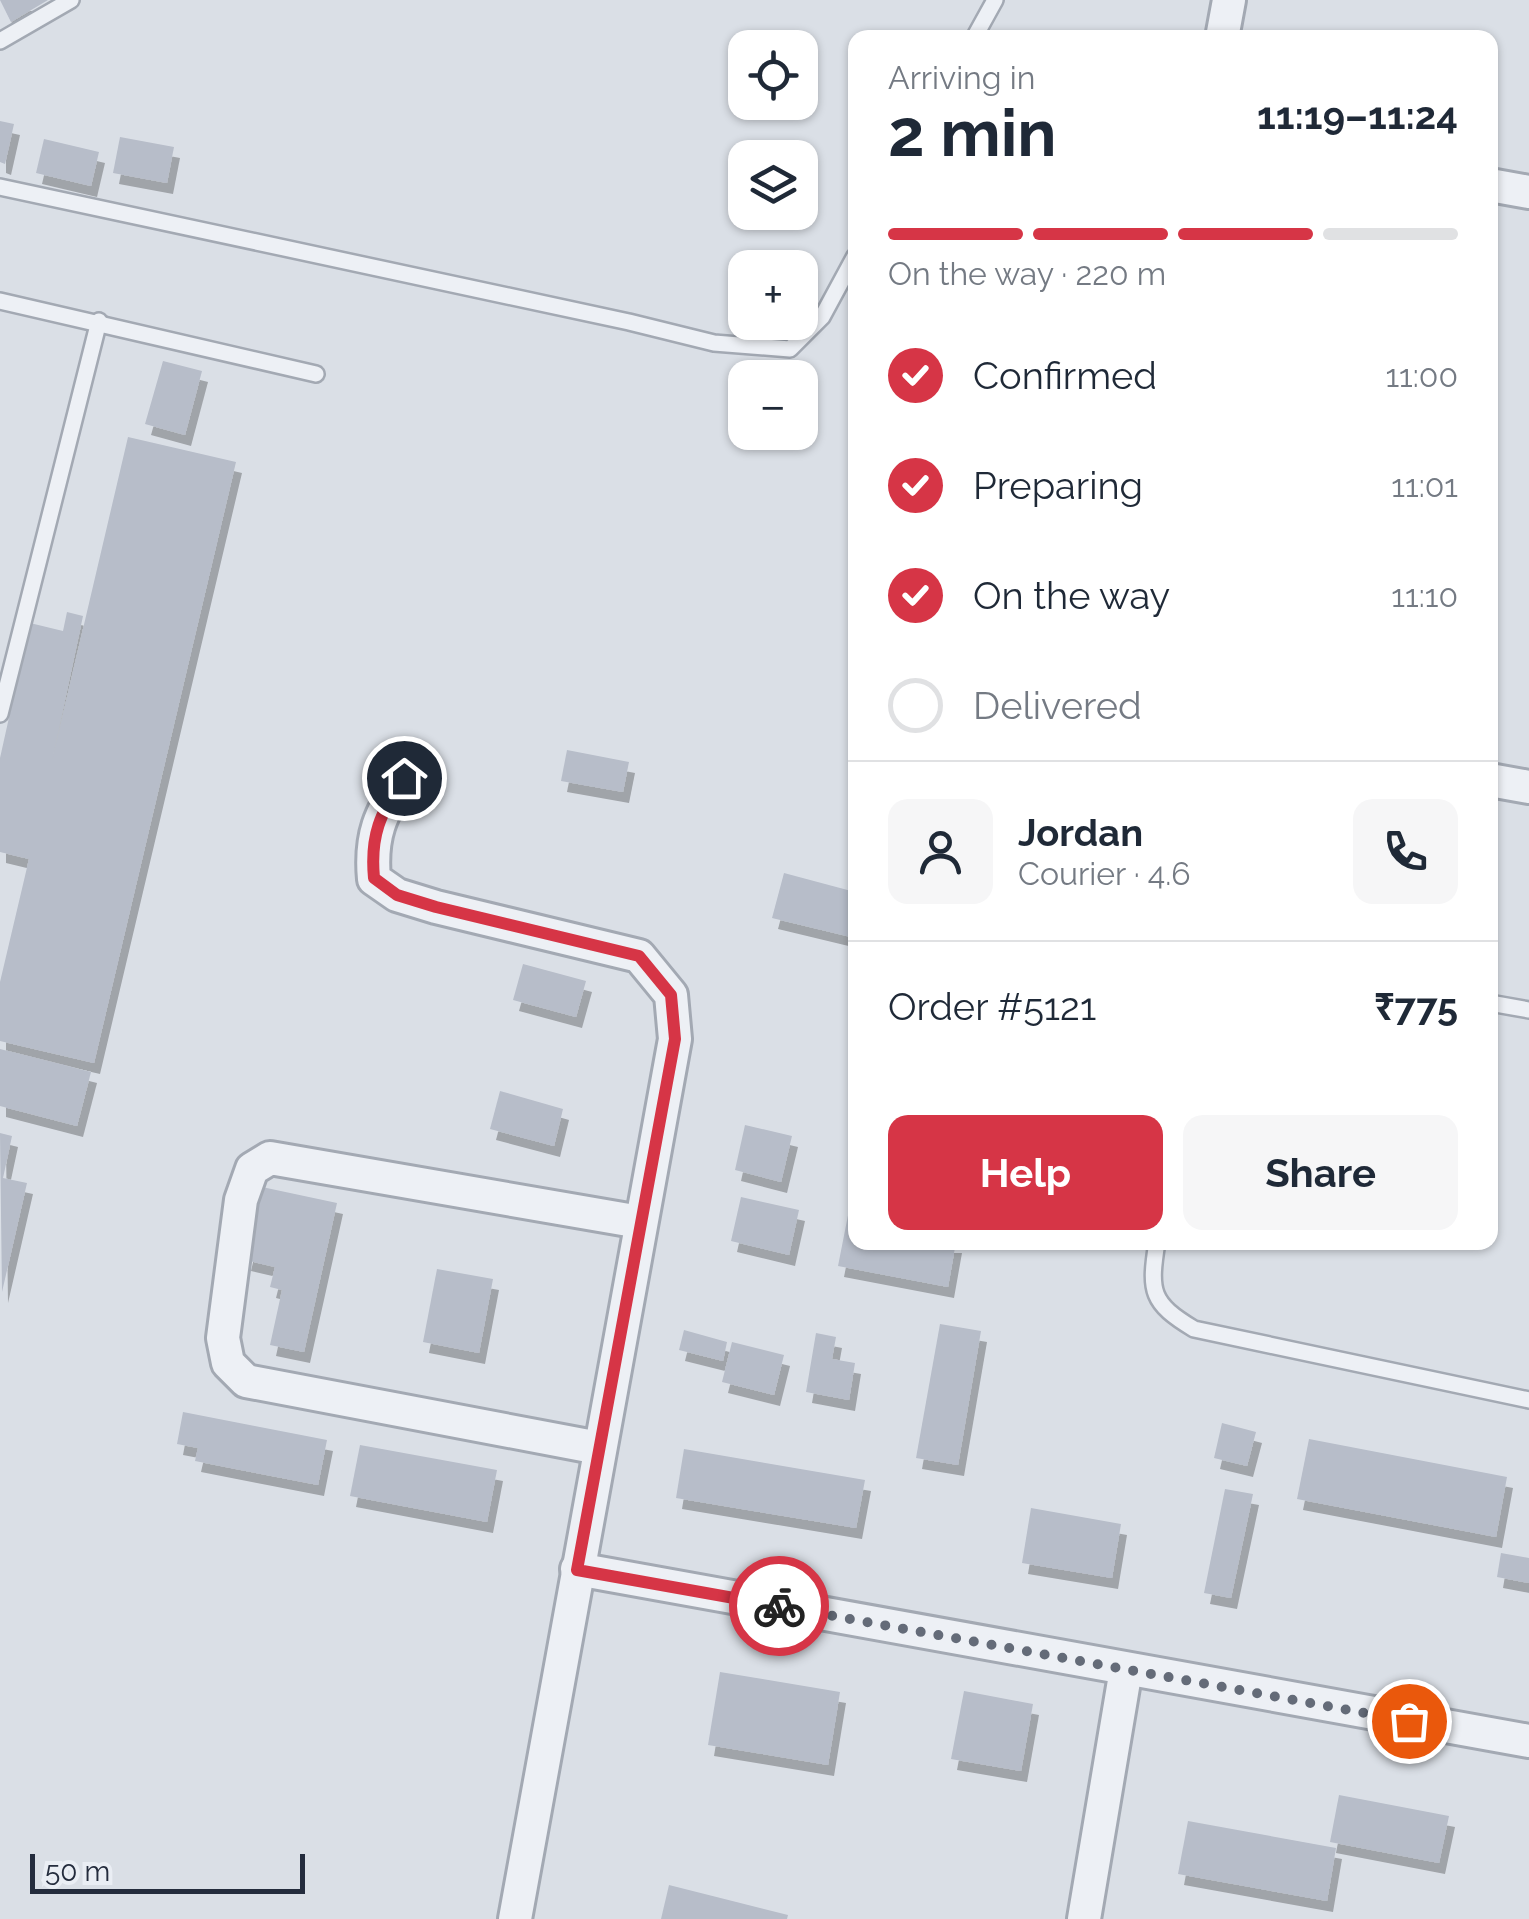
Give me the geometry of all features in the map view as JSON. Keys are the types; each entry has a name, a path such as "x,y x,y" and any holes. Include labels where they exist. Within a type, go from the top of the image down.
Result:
{"street":[{"path":"1223,30 1229,0"},
{"path":"1498,186 1529,192"},
{"path":"404,778 384,807 371,848 374,878 397,895 436,907 639,956 671,995 675,1039 514,1919"},
{"path":"1498,781 1529,787"},
{"path":"599,1448 246,1380 228,1362 223,1338 241,1200 252,1169 270,1158 640,1222"},
{"path":"577,1570 1529,1742"},
{"path":"1084,1919 1126,1669"}],"lane":[{"path":"0,41 72,0"},
{"path":"978,30 995,0"},
{"path":"0,188 714,343 790,348 822,317 848,269"},
{"path":"0,301 316,374"},
{"path":"0,714 99,321"},
{"path":"1498,1005 1529,1010"},
{"path":"1157,1250 1153,1292 1168,1313 1194,1329 1529,1400"}],"building":[{"path":"0,0 48,0 11,22"},
{"path":"0,121 14,124 5,164 0,162"},
{"path":"120,137 174,147 167,183 113,173"},
{"path":"44,139 99,152 91,186 36,173"},
{"path":"163,361 202,371 185,435 145,424"},
{"path":"128,437 236,462 94,1063 0,1041 0,982 29,859 0,852 0,758 30,623 63,631 67,612 83,616 52,761"},
{"path":"567,750 629,762 623,792 561,781"},
{"path":"784,873 848,890 848,936 772,918"},
{"path":"523,964 586,981 576,1017 513,1000"},
{"path":"0,1049 91,1072 77,1126 0,1106"},
{"path":"500,1091 563,1109 554,1146 490,1129"},
{"path":"745,1125 792,1136 781,1182 735,1170"},
{"path":"0,1133 12,1136 3,1178 27,1183 2,1292"},
{"path":"262,1187 337,1203 304,1352 270,1345 282,1290 270,1287 275,1267 245,1260"},
{"path":"741,1197 799,1210 789,1255 731,1241"},
{"path":"848,1215 848,1250 955,1250 948,1287 838,1266"},
{"path":"437,1269 493,1279 479,1353 423,1342"},
{"path":"940,1324 981,1331 958,1465 916,1458"},
{"path":"684,1330 727,1342 723,1361 679,1350"},
{"path":"816,1333 836,1337 832,1359 855,1363 849,1400 806,1392"},
{"path":"732,1342 784,1355 774,1395 722,1382"},
{"path":"183,1412 327,1440 318,1485 195,1461 198,1448 177,1444"},
{"path":"1222,1423 1256,1432 1247,1466 1214,1458"},
{"path":"1309,1439 1507,1477 1496,1537 1297,1499"},
{"path":"360,1445 497,1470 487,1522 350,1496"},
{"path":"684,1449 865,1480 856,1528 676,1498"},
{"path":"1225,1489 1253,1494 1231,1598 1204,1593"},
{"path":"1031,1508 1121,1524 1112,1578 1022,1563"},
{"path":"1501,1553 1529,1558 1529,1583 1497,1577"},
{"path":"720,1672 840,1692 828,1765 708,1745"},
{"path":"964,1691 1033,1704 1021,1771 951,1759"},
{"path":"1339,1795 1449,1816 1439,1863 1330,1842"},
{"path":"1188,1821 1336,1848 1327,1901 1178,1874"},
{"path":"669,1885 788,1915 787,1919 661,1919"}],"way so far":[{"path":"779,1606 1409,1721"}],"route":[{"path":"404,778 384,807 371,848 374,878 397,895 436,907 639,956 671,995 675,1039 577,1570 779,1606"}]}
